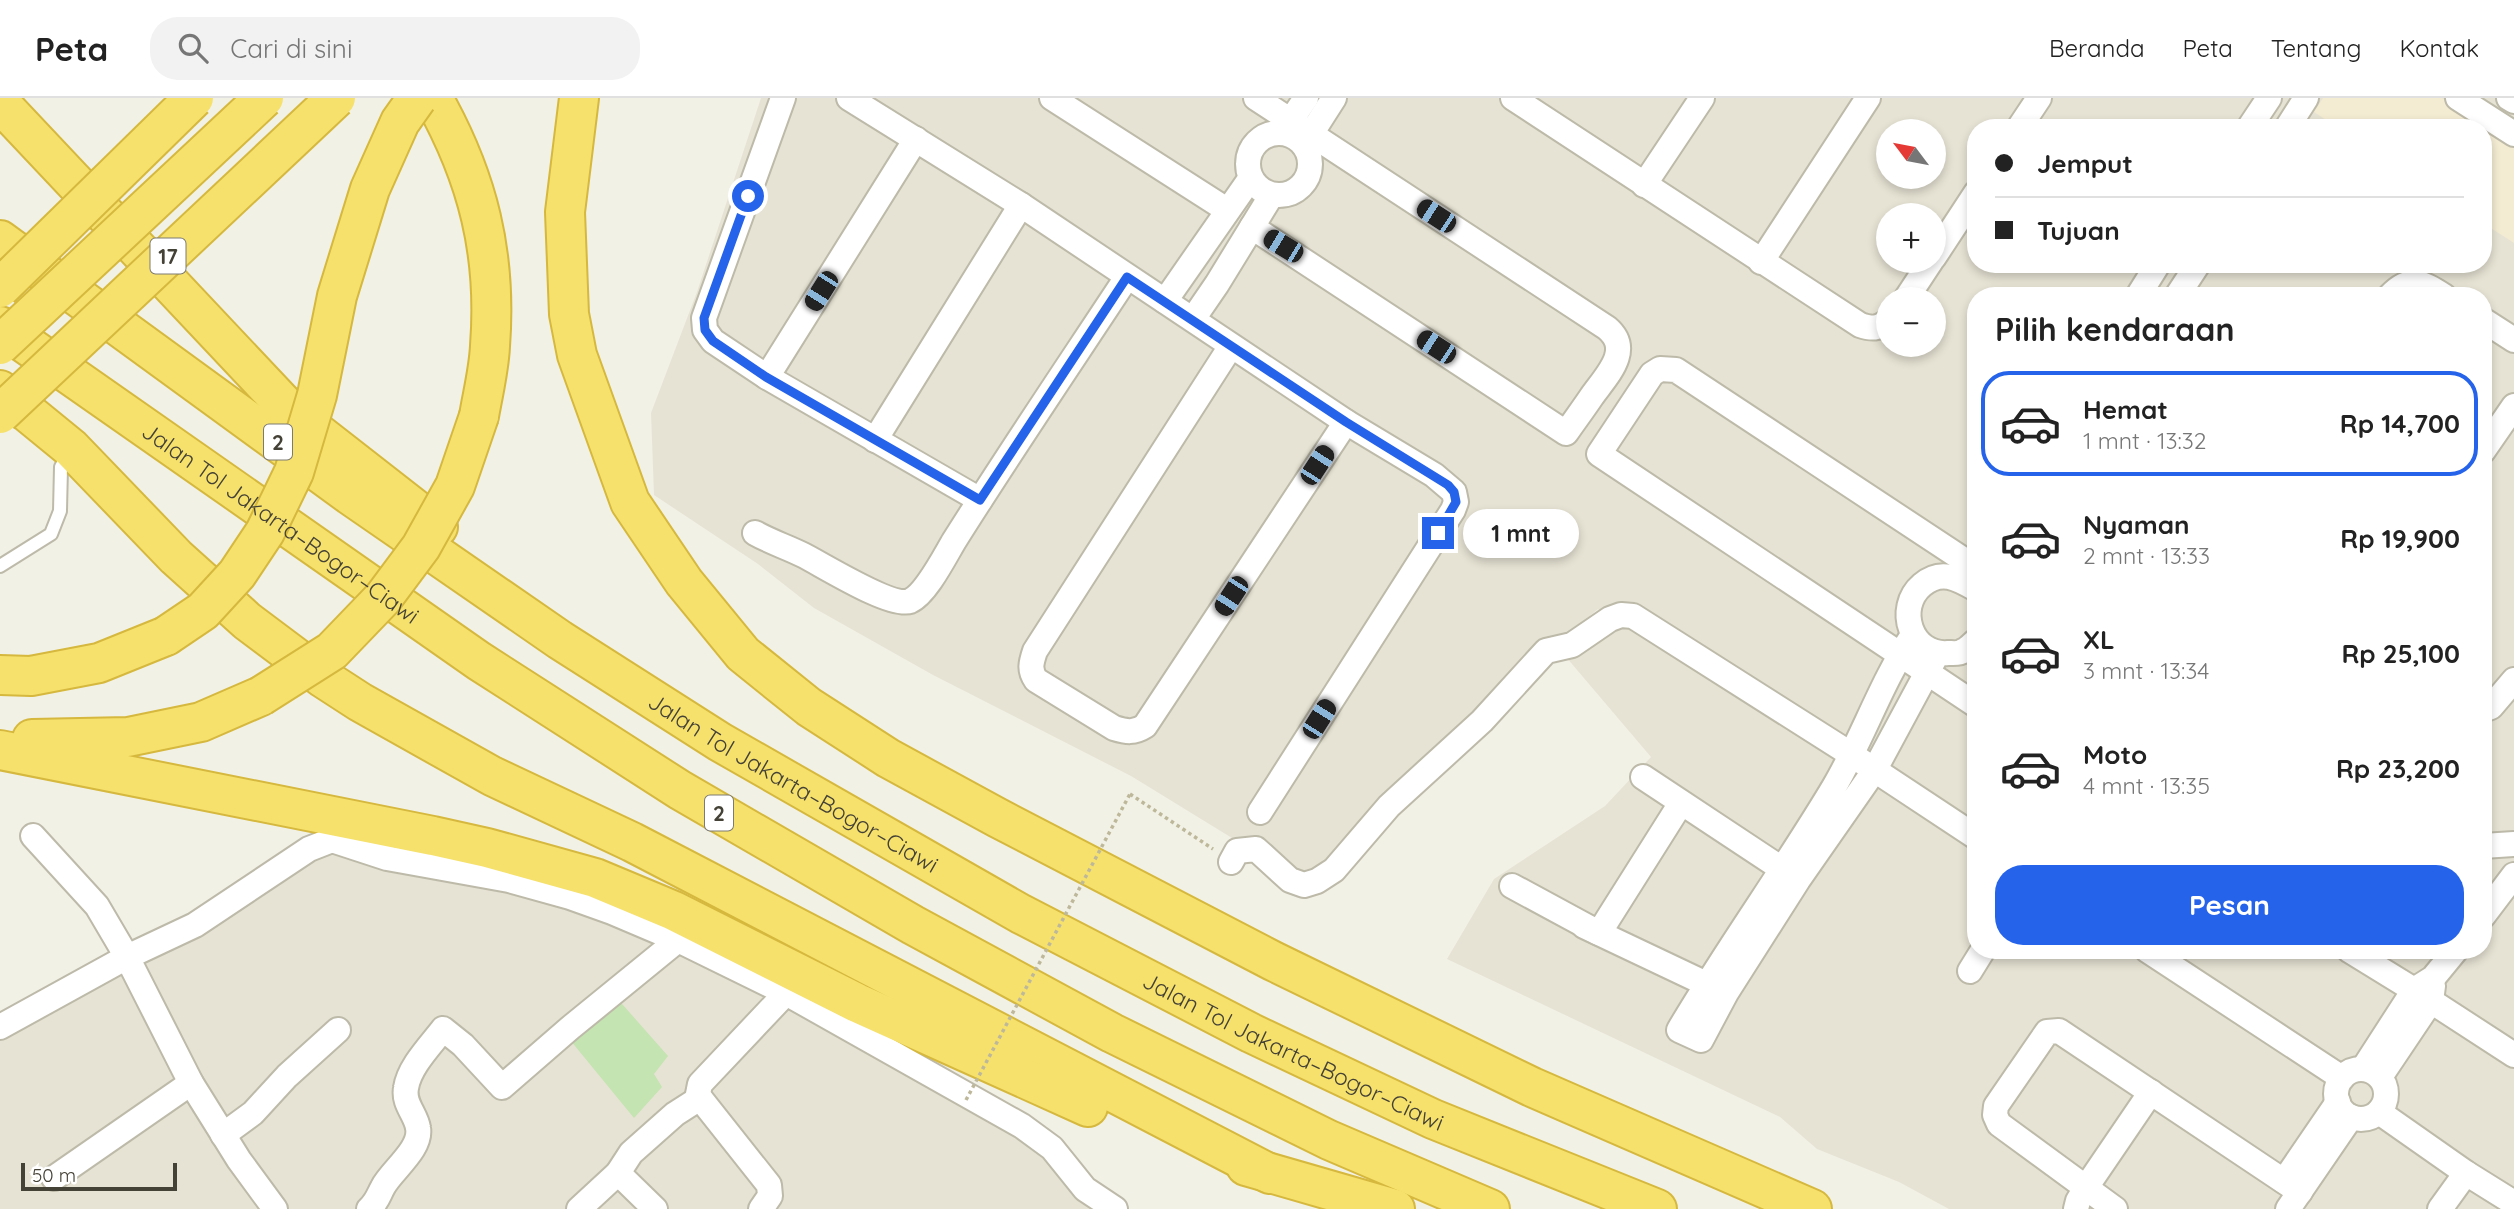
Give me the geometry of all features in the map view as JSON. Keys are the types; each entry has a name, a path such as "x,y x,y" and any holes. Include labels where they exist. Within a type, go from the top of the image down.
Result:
{"highway":[{"path":"0,288 194,98"},
{"name":"17","path":"0,345 264,98"},
{"name":"17","path":"0,414 336,98"},
{"path":"0,675 31,676 99,663 166,636 203,611 237,574 265,532 294,472 317,395 337,296 370,189 400,122 417,98"},
{"path":"0,736 48,740 128,737 201,722 261,696 332,651 383,598 421,547 455,486 479,416 490,348 492,281 481,212 456,138 433,98"},
{"path":"579,98 565,212 569,314 577,355 630,502 684,582 743,654 809,707 888,758 1273,961 1532,1087 1812,1209"},
{"path":"0,103 292,413 505,579 560,640"},
{"name":"Jalan Tol Jakarta–Bogor–Ciawi","path":"0,240 350,495 560,640 720,742 1045,926 1251,1033 1433,1119 1657,1209"},
{"name":"Jalan Tol Jakarta–Bogor–Ciawi","path":"0,326 479,662 680,790 913,925 1112,1033 1329,1140 1490,1209"},
{"path":"0,390 71,448 207,587 281,647 360,702 492,776 632,842 1270,1174"},
{"path":"0,750 433,836 595,878 674,911 857,1003 1100,1112 1270,1174 1395,1209"}],"street":[{"path":"783,98 704,318 705,330 713,341 766,377 980,500"},
{"path":"849,98 1021,205 1346,422 1448,485 1454,492 1456,502 1260,811"},
{"path":"1052,98 1227,210"},
{"path":"1252,227 1566,433 1615,365 1618,343 1615,334 1607,328 1297,133 1256,98"},
{"path":"1306,98 1297,133 1310,159 1309,174 1300,187 1287,195 1271,196 1259,190 1250,179 1247,162 1253,146 1266,135 1297,133 1334,98"},
{"path":"1513,98 1860,325 1876,328"},
{"path":"1644,185 1702,98"},
{"path":"1761,261 1868,98"},
{"path":"2025,119 2039,98"},
{"path":"2255,119 2269,98"},
{"path":"2293,119 2306,98"},
{"path":"2458,98 2491,119"},
{"path":"2509,98 2514,101"},
{"path":"2492,120 2514,134"},
{"path":"766,377 916,139"},
{"path":"1165,301 1250,179"},
{"path":"1193,319 1271,196"},
{"path":"875,440 1021,205"},
{"path":"1946,239 1967,207"},
{"path":"755,533 876,593 901,602 911,601 930,580 1127,277"},
{"path":"2399,287 2415,282 2428,287"},
{"path":"2492,326 2514,340"},
{"path":"1231,345 1035,651 1031,673 1036,680 1114,728 1136,732 1145,726 1346,422"},
{"path":"1967,566 1676,370 1660,369 1643,386 1599,454 1868,631 1906,645 1923,647 1932,663 1967,696"},
{"path":"2492,438 2514,406"},
{"path":"1790,875 1906,645 1909,604 1916,590 1928,580 1967,569"},
{"path":"1231,862 1237,851 1256,849 1290,880 1304,885 1317,881 1334,870 1389,806 1489,714 1546,652 1572,645 1621,615 1633,616 1967,831"},
{"path":"1509,889 1716,988 1790,875 1874,771 1932,663 1967,649"},
{"path":"2492,706 2514,680"},
{"path":"1643,777 1790,875"},
{"path":"1599,933 1681,803"},
{"path":"33,836 97,906 127,957 191,1083 223,1135 275,1209"},
{"path":"0,1027 127,957 195,925 309,849 332,840 387,858 509,880 558,894 612,912 678,940 786,993 1040,1137 1085,1189 1115,1209"},
{"path":"2492,845 2514,844"},
{"path":"2492,898 2514,875"},
{"path":"369,1209 378,1201 383,1186 416,1142 418,1126 407,1102 406,1087 415,1067 443,1029 463,1045 502,1087 678,940"},
{"path":"2160,959 2355,1089 2365,1119 2379,1112 2386,1095 2385,1085 2355,1089"},
{"path":"2366,959 2426,990 2514,1055"},
{"path":"2115,1209 1999,1124 1995,1115 1996,1106 2042,1036 2053,1030 2059,1031 2151,1092 2291,1194 2355,1089 2449,959"},
{"path":"761,1209 770,1196 771,1190 766,1180 698,1094 700,1084 786,993"},
{"path":"223,1135 253,1113 287,1076 338,1030"},
{"path":"54,1178 191,1083"},
{"path":"2076,1209 2087,1186 2151,1092"},
{"path":"579,1209 618,1173 631,1153 675,1114 700,1098"},
{"path":"2379,1112 2514,1203"},
{"path":"618,1173 655,1209"},
{"path":"2440,1209 2466,1173"}],"lane":[{"path":"0,566 51,534 60,511 61,467 71,448"}],"path":[{"path":"966,1100 1130,794 1231,862"}],"shaded area":[{"path":"761,98 2514,98 2514,1209 1949,1209 1899,1182 1817,1149 1780,1117 1447,959 1494,879 1605,806 1651,757 1566,657 1619,627 1598,609 1571,632 1552,638 1322,865 1294,873 1256,844 1232,838 1131,776 933,675 814,608 758,564 654,495 651,413 697,292"},
{"path":"2323,98 2442,98 2474,119 2324,119 2314,112"},
{"path":"2492,131 2514,145 2514,243 2492,229"},
{"path":"317,839 570,897 964,1095 1115,1209 0,1209 0,1022"}],"green space":[{"path":"615,996 668,1056 654,1074 662,1087 634,1118 566,1035"}],"route":[{"path":"748,196 704,318 705,330 713,341 766,377 980,500 1127,277 1346,422 1448,485 1454,492 1456,502 1438,533"}]}
